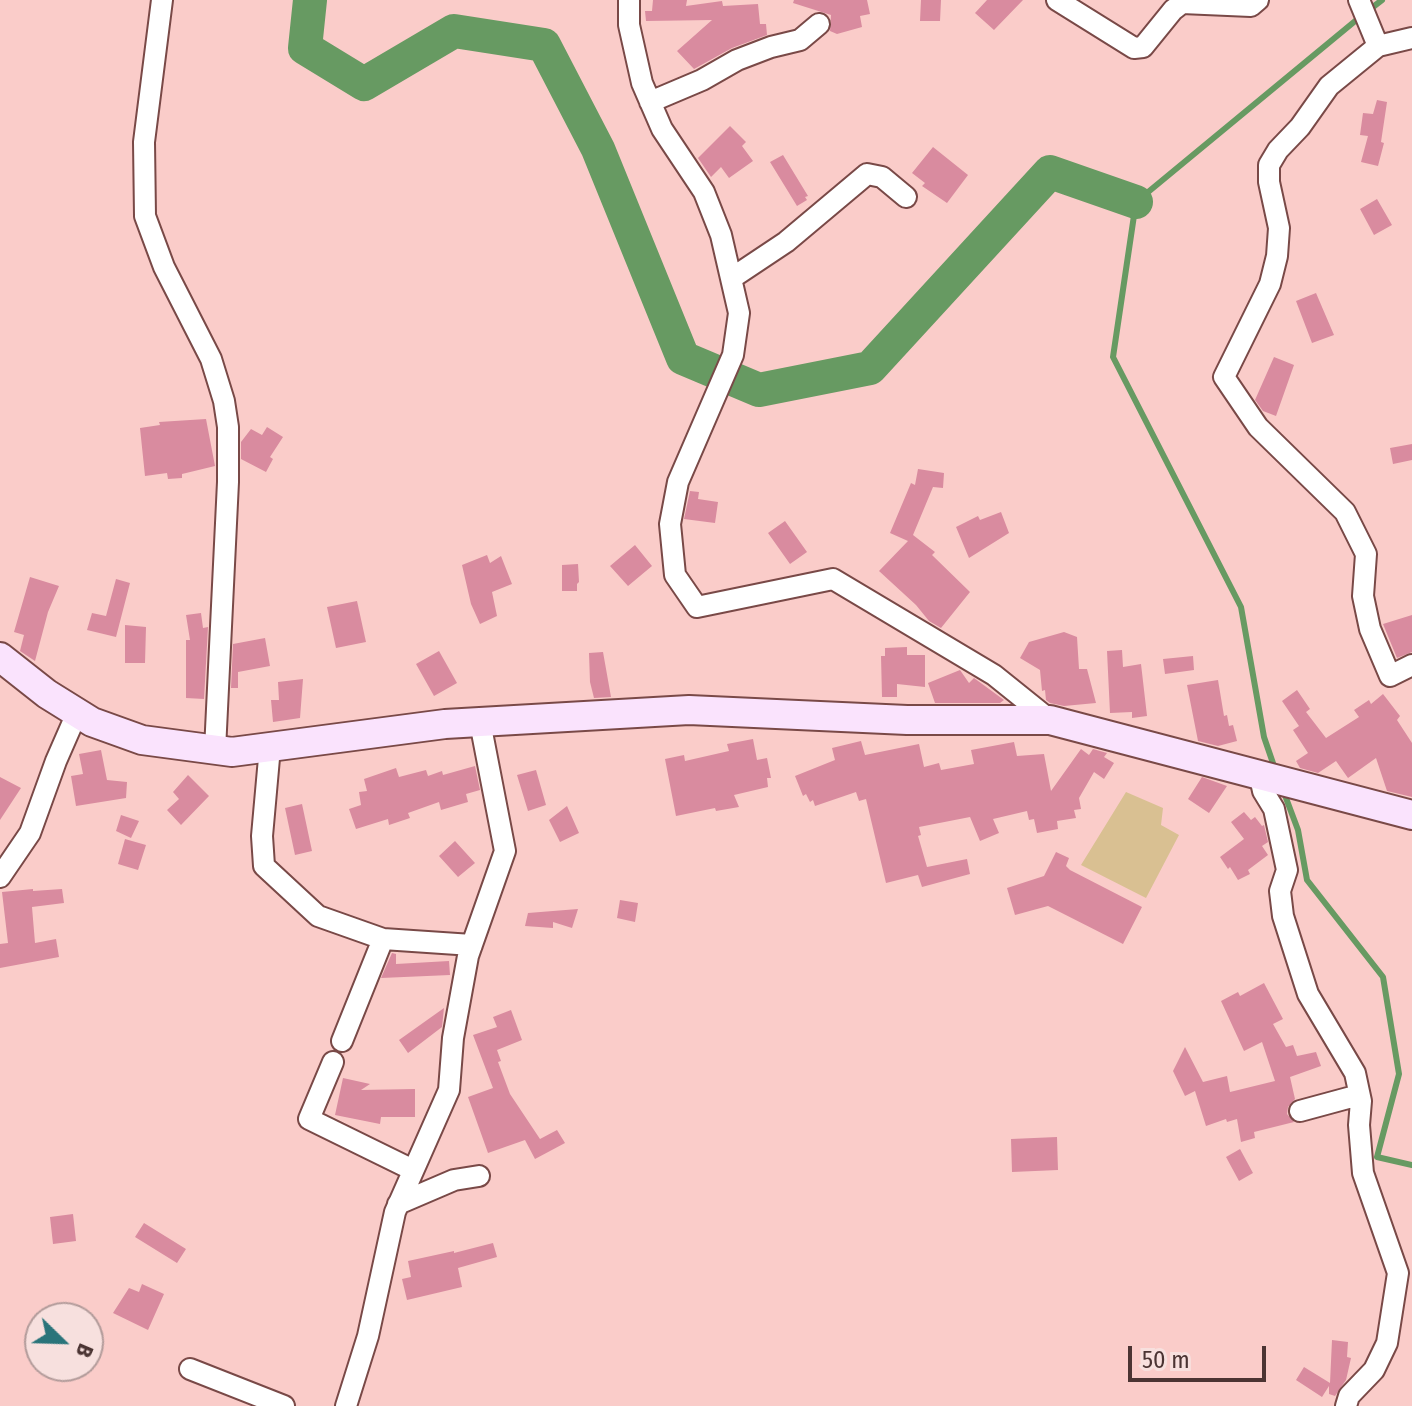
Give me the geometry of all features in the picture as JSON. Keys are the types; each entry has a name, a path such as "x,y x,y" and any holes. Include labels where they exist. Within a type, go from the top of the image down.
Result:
{"street":[{"path":"162,0 144,142 145,216 164,267 211,359 224,401 228,427 215,750"},
{"path":"629,0 629,25 642,83 662,129 704,192 721,235 739,313 733,355 678,482 670,524 675,575 697,607 833,579 994,675 1050,720"},
{"path":"1057,0 1134,48 1143,47 1182,3 1251,6 1258,0"},
{"path":"1359,1 1378,46"},
{"path":"650,102 702,80 737,60 800,40 819,24"},
{"path":"1412,38 1378,46 1329,86 1269,165 1269,182 1279,228 1277,256 1270,284 1224,377 1258,427 1345,512 1366,554 1363,596 1370,629 1390,676 1412,665"},
{"path":"732,278 786,242 867,174 882,177 906,197"},
{"path":"0,657 47,694 92,722 142,740 232,752 445,724 689,710 907,720 1050,720 1412,815"},
{"path":"0,877 30,833 77,713"},
{"path":"346,1406 368,1336 387,1241 398,1204 449,1090 453,1038 472,945 505,851 480,722"},
{"path":"270,747 262,836 264,866 318,916 383,939 472,945"},
{"path":"1272,780 1263,791 1274,809 1287,870 1279,903 1308,994 1355,1073 1363,1173 1398,1273 1387,1343 1374,1370 1349,1396 1346,1406"},
{"path":"342,1041 383,939"},
{"path":"333,1062 309,1119 413,1170"},
{"path":"1300,1111 1359,1095"},
{"path":"398,1204 454,1180 479,1176"},
{"path":"190,1369 284,1406"}],"shaded area":[{"path":"1126,792 1163,808 1161,825 1179,835 1146,898 1081,865"}],"building":[{"path":"653,0 687,0 686,6 722,1 723,6 758,4 760,24 766,24 767,35 732,48 694,69 677,51 712,20 646,21 645,11 652,11"},
{"path":"794,0 867,0 870,14 860,16 862,27 837,34 830,31 831,15 793,3"},
{"path":"921,0 941,0 940,21 920,21"},
{"path":"987,0 1023,0 994,30 975,13"},
{"path":"1377,100 1387,102 1381,142 1384,143 1378,166 1361,162 1368,136 1360,135 1363,113 1373,114"},
{"path":"730,126 746,142 742,146 753,161 729,178 721,167 711,177 698,158"},
{"path":"933,147 968,175 947,203 922,186 925,183 912,173"},
{"path":"783,155 808,196 797,206 770,162"},
{"path":"1377,199 1392,225 1374,235 1360,209"},
{"path":"1316,293 1334,335 1312,343 1296,301"},
{"path":"1274,357 1294,365 1276,416 1263,411 1255,400"},
{"path":"206,419 215,466 182,474 182,478 168,479 167,473 145,476 140,428 160,425 159,422"},
{"path":"267,427 283,437 270,457 273,459 266,472 241,459 241,442 251,429 262,435"},
{"path":"1412,444 1412,460 1393,464 1390,448"},
{"path":"918,469 944,473 943,488 933,487 913,535 935,552 932,555 970,592 941,628 929,621 879,571 908,541 890,533 911,483 915,485"},
{"path":"690,491 699,492 698,499 718,502 715,523 684,519"},
{"path":"1001,512 1009,533 969,558 956,527 978,516 980,520"},
{"path":"785,521 807,552 790,564 768,533"},
{"path":"635,545 652,566 628,586 610,566"},
{"path":"487,555 490,563 501,556 512,584 492,592 497,616 480,624 471,604 462,565"},
{"path":"578,564 577,591 562,591 562,565"},
{"path":"30,577 59,586 48,612 35,661 20,651 24,635 14,632"},
{"path":"116,579 130,583 116,637 87,630 92,613 106,616"},
{"path":"357,601 366,642 336,648 327,607"},
{"path":"201,613 203,628 208,627 204,699 186,698 186,640 190,640 186,615"},
{"path":"1412,615 1412,652 1397,658 1383,624"},
{"path":"125,625 146,627 145,663 125,663"},
{"path":"1064,632 1077,637 1079,669 1087,669 1096,703 1064,706 1050,703 1046,700 1045,690 1042,691 1040,670 1020,658 1029,642"},
{"path":"265,638 270,666 238,672 238,688 231,688 233,644"},
{"path":"907,647 907,655 925,655 925,687 897,684 897,697 882,697 881,656 885,656 885,648"},
{"path":"1122,650 1123,667 1141,664 1147,716 1132,718 1132,712 1110,713 1107,651"},
{"path":"439,651 457,683 434,696 416,664"},
{"path":"603,652 611,697 594,698 589,653"},
{"path":"1193,656 1194,670 1165,674 1163,659"},
{"path":"960,670 969,683 974,678 1004,700 1000,703 935,703 928,683"},
{"path":"303,679 300,718 273,722 271,700 279,700 278,682"},
{"path":"1218,680 1224,716 1227,715 1229,726 1233,725 1237,741 1218,746 1198,741 1187,685"},
{"path":"1297,690 1310,709 1306,712 1326,738 1359,717 1354,710 1369,700 1371,704 1383,694 1400,716 1397,720 1412,743 1412,797 1387,791 1376,758 1348,778 1336,761 1318,773 1300,768 1296,761 1308,753 1293,730 1299,726 1282,701"},
{"path":"753,739 757,760 767,758 771,778 767,778 768,787 734,795 739,807 716,811 715,808 676,816 665,759 684,755 685,761 729,751 727,744"},
{"path":"861,741 865,755 919,744 924,767 939,763 941,770 974,764 971,750 1014,742 1017,756 1044,754 1051,791 1081,749 1089,755 1093,749 1107,753 1104,757 1114,763 1104,779 1094,772 1079,798 1081,809 1074,810 1076,818 1057,821 1058,829 1037,833 1034,819 1029,820 1027,811 993,819 999,833 980,841 970,817 919,827 921,835 918,836 927,867 967,859 970,874 922,887 918,875 886,883 866,799 859,801 856,792 815,806 806,794 803,796 795,776 835,760 832,748"},
{"path":"101,750 107,780 127,782 126,798 76,806 71,776 83,774 79,754"},
{"path":"475,766 480,790 466,794 468,802 441,810 439,802 408,813 410,818 389,825 388,819 356,829 349,809 361,805 359,792 367,791 364,779 396,768 399,777 426,770 428,776 442,771 443,775"},
{"path":"536,770 546,805 528,811 517,775"},
{"path":"188,775 209,796 181,825 167,810 179,799 173,792"},
{"path":"0,777 21,788 0,820"},
{"path":"1202,777 1227,786 1209,813 1188,799"},
{"path":"302,804 312,851 295,855 285,808"},
{"path":"567,806 579,833 560,842 549,820"},
{"path":"1244,812 1251,820 1255,817 1264,825 1268,842 1262,846 1268,855 1248,870 1250,874 1238,880 1220,857 1244,839 1231,822"},
{"path":"121,815 139,821 131,838 116,831"},
{"path":"125,839 146,845 138,870 118,864"},
{"path":"455,841 475,863 458,877 439,856"},
{"path":"1056,852 1069,858 1066,866 1070,870 1142,907 1123,944 1048,906 1015,915 1007,888 1044,876"},
{"path":"62,889 64,903 32,907 35,943 56,939 59,957 0,968 0,944 8,943 2,892"},
{"path":"620,900 638,903 635,922 617,918"},
{"path":"578,909 572,928 553,922 553,928 525,926 528,913"},
{"path":"392,953 396,954 396,964 449,961 450,975 381,978"},
{"path":"1264,983 1283,1019 1273,1024 1286,1047 1293,1045 1297,1056 1316,1052 1321,1066 1290,1077 1295,1099 1288,1107 1287,1114 1294,1122 1254,1132 1255,1138 1241,1142 1237,1119 1227,1122 1226,1119 1206,1126 1195,1091 1185,1096 1173,1071 1185,1047 1203,1082 1227,1076 1230,1092 1275,1081 1262,1042 1244,1051 1221,1001 1238,992 1240,996"},
{"path":"444,1008 442,1027 408,1053 399,1040"},
{"path":"511,1010 522,1040 497,1050 501,1061 498,1062 510,1094 540,1139 557,1130 565,1143 535,1159 525,1140 488,1153 468,1097 493,1088 473,1035 497,1027 493,1017"},
{"path":"343,1078 370,1084 361,1090 415,1089 415,1117 381,1117 380,1124 335,1115"},
{"path":"1057,1137 1058,1170 1012,1172 1011,1139"},
{"path":"1240,1149 1253,1173 1239,1181 1226,1157"},
{"path":"73,1214 76,1241 53,1244 50,1217"},
{"path":"144,1223 186,1249 177,1263 135,1237"},
{"path":"493,1243 497,1257 458,1268 462,1287 407,1300 402,1279 411,1277 408,1261"},
{"path":"142,1284 164,1294 148,1330 113,1313 129,1288 139,1292"},
{"path":"1332,1340 1348,1342 1347,1357 1351,1358 1346,1380 1335,1396 1329,1394 1329,1386 1322,1397 1296,1380 1304,1367 1330,1383"}],"waterway":[{"path":"310,0 305,48 364,84 454,31 544,45 598,149 683,358 759,390 870,368 1050,172 1136,202"},
{"path":"1369,10 1382,0"},
{"path":"1276,772 1264,737 1241,607 1113,357 1136,202 1360,17"},
{"path":"1283,790 1298,830 1307,880 1383,977 1399,1074 1377,1157 1412,1165"}]}
